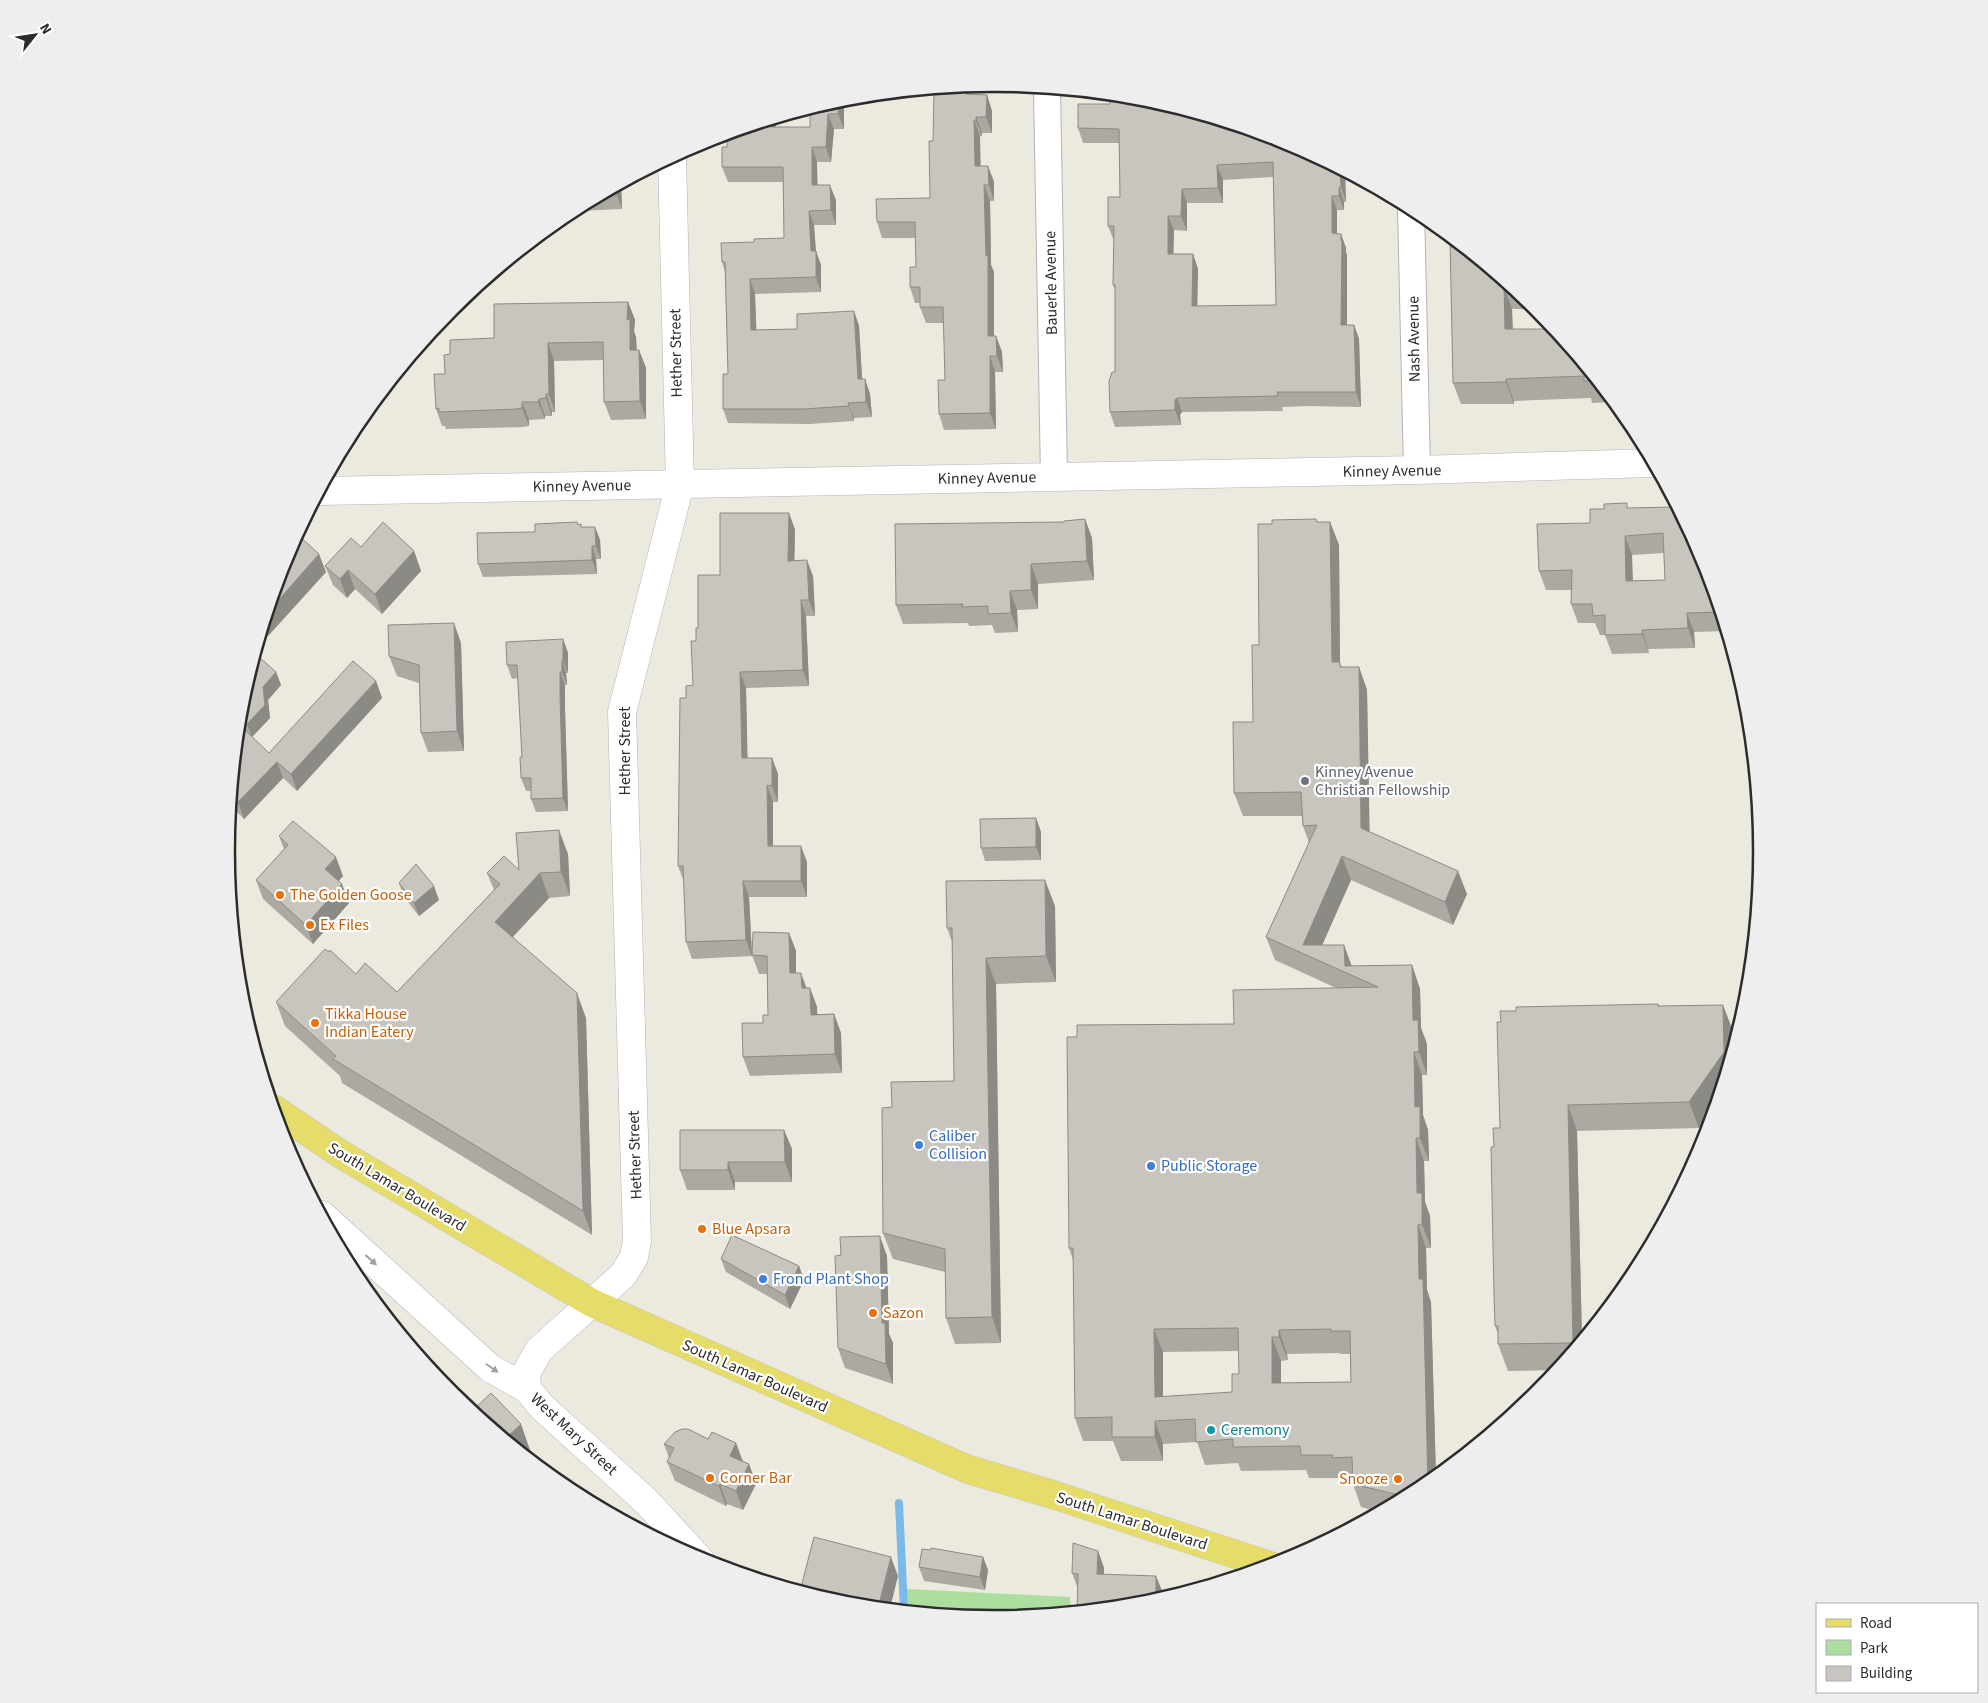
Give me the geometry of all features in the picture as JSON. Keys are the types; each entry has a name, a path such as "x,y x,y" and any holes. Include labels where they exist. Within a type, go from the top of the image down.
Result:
{"main road":[{"name":"South Lamar Boulevard","path":"283,1115 339,1153 592,1303 967,1469 1051,1494 1259,1562"}],"street":[{"name":"Bauerle Avenue","path":"1048,94 1054,477"},
{"name":"Hether Street","path":"592,1303 623,1274 634,1257 637,1241 622,712 680,484 672,165"},
{"name":"Nash Avenue","path":"1411,217 1417,470"},
{"name":"Kinney Avenue","path":"327,490 1417,470 1646,463"},
{"path":"334,1226 490,1368 527,1389"},
{"name":"West Mary Street","path":"592,1303 539,1350 526,1373 527,1389 542,1407 647,1502 686,1545"}],"green space":[{"path":"907,1589 1070,1597 1071,1606 994,1610 944,1609 903,1605"}],"building":[{"path":"966,93 987,95 986,117 976,117 976,121 974,120 975,166 988,166 989,185 984,185 986,256 988,256 988,336 996,336 997,356 990,356 990,413 939,414 938,380 945,380 943,307 920,307 920,287 910,287 910,267 916,267 915,222 877,222 876,199 930,198 929,141 933,141 934,95"},
{"path":"1110,102 1190,118 1284,150 1340,176 1339,196 1332,196 1332,233 1341,234 1341,325 1354,325 1356,392 1277,392 1278,396 1177,398 1175,400 1175,410 1110,412 1109,381 1112,372 1115,372 1115,285 1113,285 1114,226 1108,226 1108,197 1120,197 1119,129 1078,128 1078,104 1110,104","holes":["1273,162 1276,305 1192,306 1193,254 1168,254 1168,216 1181,216 1182,189 1218,188 1217,165"]},
{"path":"838,109 838,114 828,114 826,147 812,147 812,185 830,185 831,210 809,211 811,251 816,251 816,277 750,279 751,330 797,329 797,314 854,311 858,379 865,379 866,402 848,403 849,406 804,409 723,409 723,374 728,374 725,262 722,262 721,243 754,242 754,239 784,238 783,167 722,167 722,147 727,147 727,142 771,126 810,127 810,115"},
{"path":"1450,245 1504,290 1505,329 1544,329 1589,381 1584,381 1584,376 1506,379 1506,382 1453,383"},
{"path":"628,302 627,320 630,319 630,350 639,350 640,401 604,402 603,342 548,343 549,394 546,394 546,398 539,399 538,402 522,402 522,408 517,409 439,412 439,408 436,409 434,374 445,374 444,355 450,354 450,340 494,338 494,304"},
{"path":"1627,503 1627,508 1670,507 1695,561 1714,612 1687,613 1688,628 1642,630 1642,634 1605,635 1605,615 1593,616 1592,604 1571,604 1572,570 1539,571 1537,524 1590,523 1590,509 1604,509 1604,504","holes":["1663,533 1665,580 1626,581 1625,536"]},
{"path":"720,513 789,513 788,561 807,560 809,600 801,600 803,670 740,672 742,758 772,758 772,786 767,785 768,846 801,846 801,881 743,881 746,940 686,942 683,866 678,866 680,698 686,698 686,686 693,685 691,641 696,641 696,628 698,628 698,575 720,575"},
{"path":"1085,519 1087,561 1031,564 1031,590 1010,591 1011,613 988,614 988,606 962,607 963,604 896,605 895,524 1064,522"},
{"path":"1316,519 1317,522 1330,522 1332,662 1340,662 1340,667 1359,667 1361,828 1458,871 1445,902 1342,856 1303,945 1344,945 1345,966 1412,965 1413,1020 1418,1020 1419,1052 1414,1052 1415,1107 1420,1106 1420,1138 1416,1138 1417,1193 1422,1193 1422,1224 1418,1225 1419,1279 1423,1279 1428,1474 1397,1495 1353,1484 1352,1457 1332,1458 1333,1455 1301,1455 1300,1446 1233,1447 1233,1439 1196,1442 1195,1419 1155,1421 1155,1437 1112,1437 1112,1417 1075,1418 1073,1248 1069,1248 1067,1037 1077,1037 1077,1025 1234,1024 1233,990 1378,987 1266,937 1317,825 1303,826 1301,792 1234,793 1233,722 1253,722 1252,645 1259,645 1258,524 1272,524 1272,520","holes":["1238,1328 1239,1374 1232,1374 1232,1392 1155,1397 1154,1329","1331,1329 1331,1331 1350,1331 1351,1382 1272,1383 1272,1337 1279,1337 1279,1330"]},
{"path":"383,522 414,551 375,594 348,570 340,579 325,566 351,538 361,547"},
{"path":"577,522 578,525 581,524 581,527 595,527 596,546 592,546 592,560 478,564 477,533 535,532 535,524"},
{"path":"303,539 319,554 278,601"},
{"path":"454,623 457,731 421,733 419,665 389,656 388,625"},
{"path":"563,639 560,696 563,798 531,799 531,778 521,778 520,757 522,757 517,665 507,665 506,642"},
{"path":"260,658 276,672 263,687 265,705 247,724"},
{"path":"353,661 376,681 291,774 277,762 238,802 241,752 245,730 269,753"},
{"path":"1036,818 1036,847 981,848 980,819"},
{"path":"293,821 336,857 325,869 342,884 306,925 256,880 288,845 279,836"},
{"path":"559,830 561,872 540,873 495,922 577,993 583,1211 333,1059 336,1056 276,1002 325,949 329,952 330,950 356,974 365,963 397,992 500,884 487,873 504,856 519,870 516,833"},
{"path":"416,864 434,886 414,903 399,883"},
{"name":"Caliber Collision","path":"1045,880 1046,956 986,958 992,1317 946,1318 945,1249 883,1233 882,1108 892,1107 891,1082 954,1081 952,928 947,928 946,881"},
{"path":"753,932 789,933 790,973 801,973 802,988 810,988 811,1015 834,1014 835,1054 743,1057 742,1023 763,1023 763,1015 768,1015 767,956 752,955"},
{"path":"1658,1004 1658,1006 1723,1005 1724,1052 1689,1102 1568,1105 1572,1343 1498,1344 1498,1326 1495,1326 1491,1147 1494,1147 1493,1128 1500,1128 1497,1022 1501,1022 1500,1011 1516,1011 1516,1007"},
{"path":"680,1130 784,1130 785,1162 728,1162 728,1170 680,1170"},
{"path":"732,1235 799,1266 785,1295 721,1259"},
{"path":"880,1236 882,1323 885,1323 886,1364 838,1348 835,1256 841,1255 840,1237"},
{"path":"491,1393 521,1424 509,1435 477,1406"},
{"path":"688,1429 708,1439 712,1432 736,1443 730,1456 749,1464 736,1491 720,1484 719,1486 667,1462 674,1448 664,1444 675,1432"},
{"path":"814,1537 891,1557 880,1601 801,1586"},
{"path":"1073,1543 1098,1551 1097,1574 1156,1576 1156,1593 1077,1606 1078,1574 1072,1573"},
{"path":"931,1548 983,1557 980,1577 919,1567 922,1549 931,1550"}],"waterway":[{"path":"899,1503 904,1605"}],"place":[{"name":"Kinney Avenue Christian Fellowship","path":"1305,781"},
{"name":"The Golden Goose","path":"280,895"},
{"name":"Ex Files","path":"310,925"},
{"name":"Tikka House Indian Eatery","path":"315,1023"},
{"name":"Caliber Collision","path":"919,1145"},
{"name":"Public Storage","path":"1151,1166"},
{"name":"Blue Apsara","path":"702,1229"},
{"name":"Frond Plant Shop","path":"763,1279"},
{"name":"Sazon","path":"873,1313"},
{"name":"Ceremony","path":"1211,1430"},
{"name":"Corner Bar","path":"710,1478"},
{"name":"Snooze","path":"1398,1479"}]}
